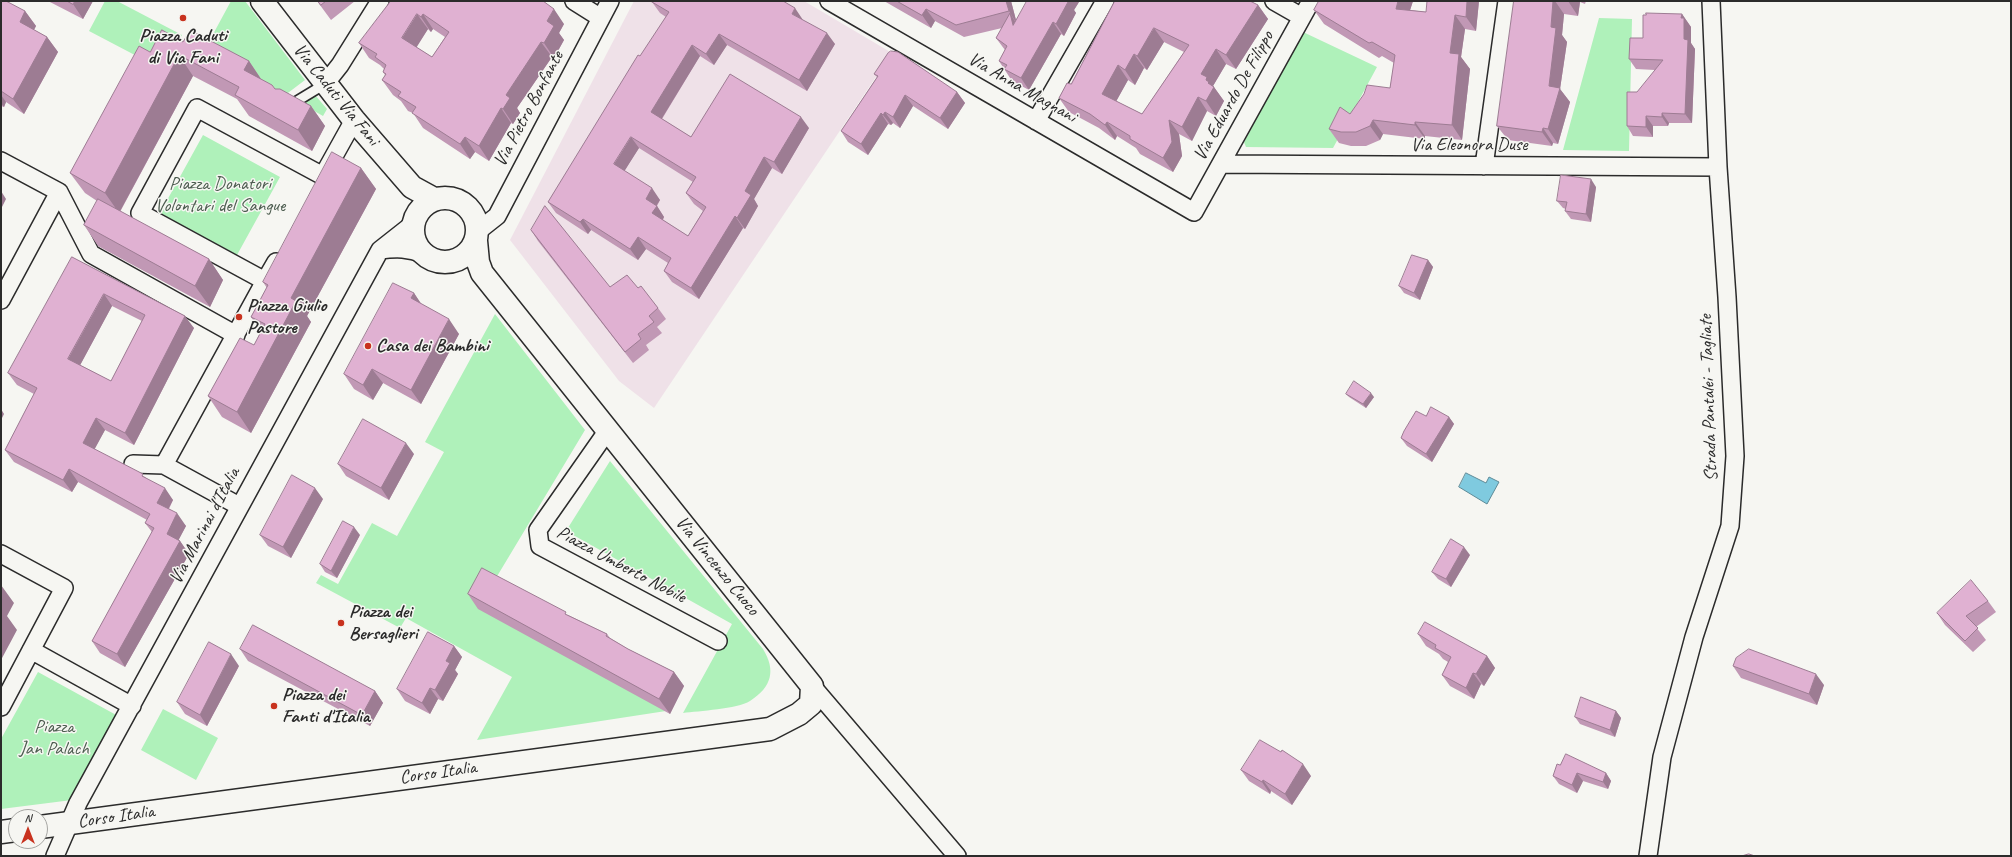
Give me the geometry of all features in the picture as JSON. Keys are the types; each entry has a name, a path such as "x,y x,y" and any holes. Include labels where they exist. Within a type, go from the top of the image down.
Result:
{"street":[{"name":"Via Caduti Via Fani","path":"262,1 354,120 412,187 434,200"},
{"path":"325,84 340,65 380,1"},
{"path":"574,1 601,18"},
{"name":"Via Pietro Bonfante","path":"477,236 497,216 610,1"},
{"name":"Via Anna Magnani","path":"829,1 1194,212"},
{"path":"1036,121 1106,1"},
{"path":"1274,1 1302,17"},
{"name":"Via Eduardo De Filippo","path":"1194,212 1311,1"},
{"path":"1484,166 1507,1"},
{"name":"Strada Pantalei - Tagliate","path":"1648,856 1662,757 1694,637 1730,526 1735,456 1727,297 1718,167 1711,1"},
{"path":"265,281 140,213 197,108 319,183 354,120"},
{"path":"1,161 59,192 92,254 236,335"},
{"name":"Via Eleonora Duse","path":"1221,164 1718,167"},
{"path":"412,187 415,240 424,254"},
{"path":"1,300 59,192"},
{"path":"380,250 396,248 409,249 424,254 433,260 444,262 454,261 467,254 477,236 474,216 465,204 450,198 434,200 424,205 415,219"},
{"name":"Via Marinai d'Italia","path":"55,856 78,803 380,250 415,219"},
{"name":"Via Vincenzo Cuoco","path":"477,236 478,262 482,273 812,686 957,856"},
{"path":"164,465 284,246"},
{"name":"Via Vincenzo Cuoco","path":"454,261 470,266 482,273"},
{"name":"Piazza Umberto Nobile","path":"608,430 538,530 540,546 718,641"},
{"path":"133,464 164,465 239,506"},
{"path":"1,554 64,588 1,707"},
{"path":"31,650 132,706"},
{"name":"Corso Italia","path":"48,826 770,729 799,714 810,704 812,686"}],"lane":[{"path":"292,104 325,84"}],"shaded area":[{"path":"634,1 804,1 892,53 654,408 619,381 510,240"}],"green space":[{"path":"105,1 117,1 182,35 165,66 150,63 89,31"},
{"path":"231,1 245,1 305,80 280,99 205,49"},
{"path":"1599,18 1632,19 1629,151 1563,150"},
{"path":"1303,32 1377,67 1333,148 1246,147 1244,142"},
{"path":"315,95 327,109 323,116 302,104"},
{"name":"Piazza Donatori Volontari del Sangue","path":"203,135 280,177 237,255 160,213"},
{"path":"495,314 585,430 493,583 666,711 477,740 512,677 406,618 400,628 316,583 321,575 338,584 372,523 397,536 444,452 425,442"},
{"path":"610,461 763,649 770,664 770,678 763,690 750,701 727,708 683,713 732,624 566,531"},
{"name":"Piazza Jan Palach","path":"38,672 118,716 72,800 1,809 1,739"},
{"path":"163,709 218,738 196,780 141,750"}],"water":[{"path":"1466,473 1486,483 1489,477 1499,482 1487,504 1459,487"}],"building":[{"path":"1,1 6,1 25,11 20,22 47,37 13,99 1,91"},
{"path":"67,1 75,1 73,4"},
{"path":"318,1 326,1 321,5"},
{"path":"391,1 543,1 554,9 547,21 554,26 544,43 541,42 506,95 510,98 503,109 501,108 479,146 465,137 460,144 412,113 416,107 398,96 401,92 382,80 386,74 383,72 386,65 375,57 377,54 359,43","holes":["417,14 421,17 423,14 449,32 432,57 402,38"]},
{"path":"783,1 795,8 792,14 827,33 799,80 719,34 706,54 692,45 651,112 691,137 730,74 801,117 774,162 764,157 745,191 751,195 737,218 735,216 691,288 664,271 671,258 638,237 630,249 583,219 580,222 548,202 638,55 640,56 669,12 652,2","holes":["631,137 696,177 686,193 706,207 688,236 652,213 657,206 646,199 652,188 614,164"]},
{"path":"897,1 1006,1 1009,11 956,25 926,9 922,15"},
{"path":"1027,1 1068,2 1056,24 1053,22 1021,78 1004,69 1007,65 999,61 1007,46 996,38 1010,13 1013,25"},
{"path":"1115,1 1250,1 1258,5 1226,55 1216,49 1201,74 1207,77 1206,80 1209,82 1208,83 1214,87 1206,101 1198,97 1182,127 1169,120 1172,142 1163,158 1130,139 1130,136 1107,122 1105,125 1090,114 1059,98 1067,83 1071,84","holes":["1154,28 1189,45 1142,114 1102,94 1118,65 1125,70 1134,54 1137,56"]},
{"path":"1319,1 1398,1 1396,9 1426,12 1427,1 1467,1 1466,17 1455,15 1450,53 1459,54 1452,125 1415,122 1415,125 1373,120 1370,126 1356,132 1341,132 1329,129 1340,107 1350,114 1364,94 1367,85 1390,88 1395,55 1372,42 1369,43 1314,10"},
{"path":"1514,1 1553,1 1551,27 1556,28 1549,86 1560,88 1548,129 1543,128 1542,132 1497,126"},
{"path":"1646,13 1682,14 1681,18 1684,18 1684,39 1688,40 1685,114 1662,113 1662,117 1646,116 1646,127 1627,126 1627,92 1637,92 1663,60 1629,59 1630,38 1643,38 1643,15 1646,15"},
{"path":"162,30 183,42 190,30 249,61 244,70 272,85 275,89 280,89 311,106 298,130 235,95 239,87 179,55 105,193 70,173 139,46 150,52"},
{"path":"891,51 898,52 957,92 940,118 905,95 893,117 885,112 883,115 881,113 861,144 841,131 878,76 874,74 888,53"},
{"path":"332,152 361,168 291,298 296,301 237,412 208,396 240,338 254,345 265,324 251,317 268,285 263,282"},
{"path":"1561,175 1591,179 1586,214 1565,211 1567,202 1557,201"},
{"path":"98,199 209,259 195,286 84,225"},
{"path":"545,206 610,287 627,275 638,288 641,286 658,308 649,316 654,322 638,334 641,339 625,352 531,230"},
{"path":"1412,255 1428,260 1414,293 1399,286"},
{"path":"72,257 185,316 125,433 96,418 83,443 143,474 142,476 165,488 157,503 177,513 167,534 180,541 117,654 92,641 154,528 145,523 150,514 69,469 63,480 5,450 37,388 8,373","holes":["104,294 145,315 111,381 68,359"]},
{"path":"393,283 414,293 411,298 449,319 411,390 372,369 363,385 344,374"},
{"path":"1354,381 1371,393 1363,404 1346,394"},
{"path":"1431,407 1449,417 1426,454 1401,438 1416,411 1426,416"},
{"path":"363,419 406,443 381,488 338,464"},
{"path":"292,475 315,488 283,547 260,535"},
{"path":"343,521 354,527 331,571 320,564"},
{"path":"1451,539 1464,547 1446,579 1432,572"},
{"path":"482,568 566,612 565,614 607,634 606,636 628,649 674,672 659,699 468,594"},
{"path":"1971,580 1988,601 1966,616 1978,628 1965,641 1937,613"},
{"path":"1425,622 1487,656 1476,674 1473,673 1466,688 1442,675 1451,657 1435,648 1436,645 1418,634"},
{"path":"253,625 375,691 362,715 240,649"},
{"path":"428,632 454,646 446,661 450,663 435,690 430,688 422,703 397,689"},
{"path":"209,642 231,654 200,715 177,702"},
{"path":"1749,649 1816,674 1809,694 1733,666 1736,658"},
{"path":"1581,697 1616,711 1610,730 1575,717"},
{"path":"1260,740 1281,752 1282,750 1303,764 1285,794 1263,780 1262,782 1241,770"},
{"path":"1566,754 1606,773 1603,782 1577,773 1572,785 1553,776 1557,764 1560,765"},
{"path":"1749,854 1755,856 1742,856"}],"place":[{"name":"Piazza Caduti di Via Fani","path":"183,18"},
{"name":"Piazza Giulio Pastore","path":"239,317"},
{"name":"Casa dei Bambini","path":"368,346"},
{"name":"Piazza dei Bersaglieri","path":"341,623"},
{"name":"Piazza dei Fanti d'Italia","path":"274,706"}]}
